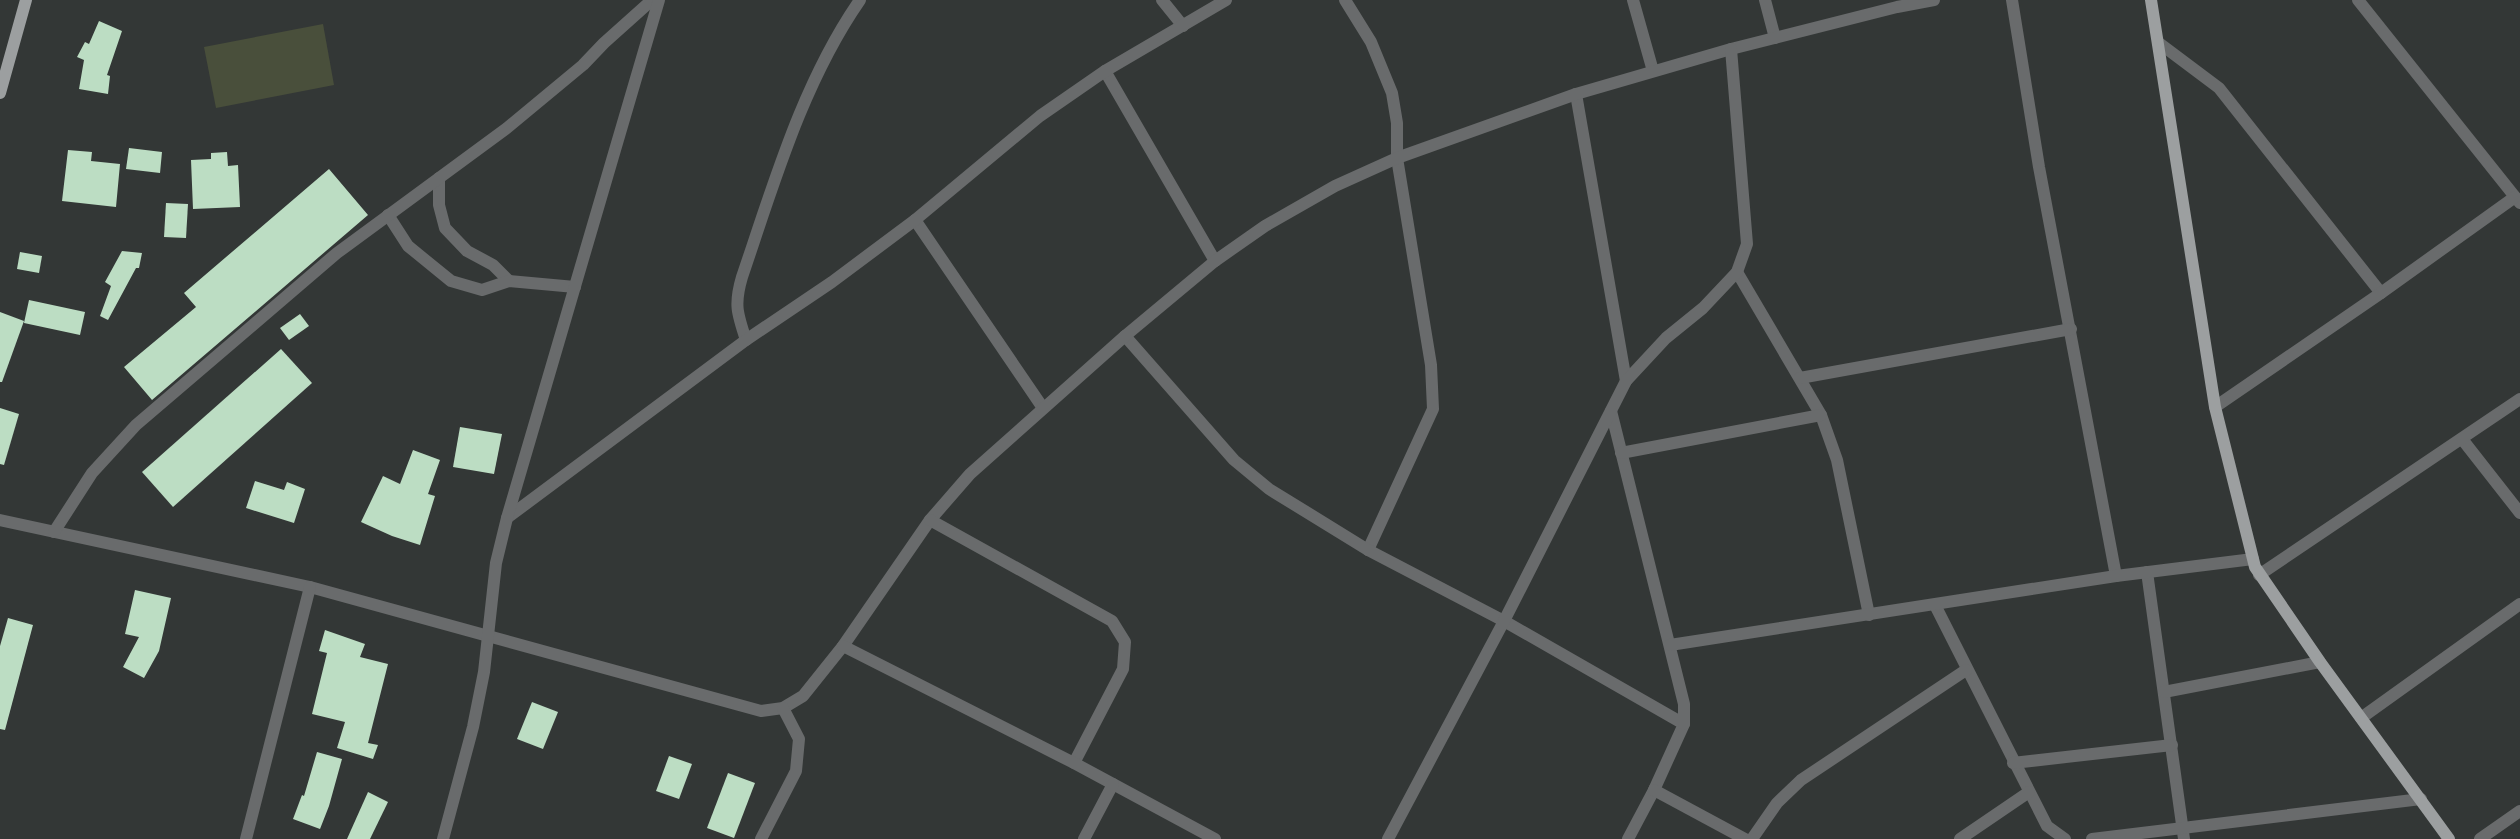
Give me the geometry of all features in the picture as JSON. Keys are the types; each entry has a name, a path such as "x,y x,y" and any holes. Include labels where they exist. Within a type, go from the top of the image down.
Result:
{"main road":[{"path":"0,93 3,67 26,0"},
{"path":"2151,0 2215,407 2253,559 2259,576 2449,839"}],"street":[{"path":"54,532 92,473 136,424 337,253 506,128 583,65 604,43 652,0"},
{"path":"443,839 473,727 489,637 495,572 507,518 659,0"},
{"path":"746,340 736,312 736,299 742,277 794,122 848,17 860,0"},
{"path":"1162,0 1182,26"},
{"path":"507,518 746,340 832,282 915,220 1040,116 1105,71 1226,0"},
{"path":"1346,0 1371,42 1392,93 1398,158 1431,365 1433,409 1368,550"},
{"path":"1632,0 1653,72"},
{"path":"1765,0 1775,38"},
{"path":"0,520 310,586 761,711 783,708 803,696 843,646 930,520 970,474 1043,408 1215,261 1265,226 1335,186 1398,158 1576,94 1897,3 1934,0"},
{"path":"2012,0 2039,166 2116,576"},
{"path":"2215,407 2517,200 2358,0"},
{"path":"2159,43 2219,88 2381,293"},
{"path":"1388,839 1504,621 1626,381 1666,338 1703,308 1737,272 1747,244 1731,49"},
{"path":"1105,71 1215,261"},
{"path":"1576,94 1626,381"},
{"path":"439,178 439,205 445,228 467,251 493,265 509,281"},
{"path":"388,214 408,246 451,281 482,290 509,281 576,287"},
{"path":"915,220 1043,408"},
{"path":"1737,272 1821,415 1837,460 1869,615"},
{"path":"1800,378 2071,329"},
{"path":"1126,336 1234,460 1269,489 1368,550 1504,621 1684,724"},
{"path":"2259,576 2520,399"},
{"path":"1611,411 1684,704 1684,724 1654,790 1628,839"},
{"path":"1621,453 1821,415"},
{"path":"2462,439 2520,513"},
{"path":"930,520 1112,621 1125,642 1123,669 1074,764"},
{"path":"1670,645 1934,606 2116,576 2253,559"},
{"path":"2147,572 2184,834"},
{"path":"246,839 310,586"},
{"path":"2361,718 2520,604"},
{"path":"1934,606 2047,826 2065,839"},
{"path":"843,646 1113,784 1215,839"},
{"path":"2164,692 2320,662"},
{"path":"1752,839 1777,803 1801,780 1966,670"},
{"path":"761,839 796,772 799,739 783,708"},
{"path":"2013,763 2172,746"},
{"path":"1084,839 1113,784"},
{"path":"1654,790 1746,839"},
{"path":"1960,839 2029,792"},
{"path":"2092,839 2184,834 2421,799"},
{"path":"2480,839 2520,811"}],"green space":[{"path":"323,24 334,85 216,108 204,47"}],"building":[{"path":"99,21 122,31 107,75 110,76 108,94 79,89 84,60 77,57 85,42 89,44"},
{"path":"129,148 162,152 160,173 126,169"},
{"path":"68,150 92,152 91,161 120,164 116,207 62,201"},
{"path":"227,152 228,166 238,165 240,207 193,209 191,160 211,159 211,153"},
{"path":"329,169 368,215 152,400 124,367 196,307 184,293"},
{"path":"166,203 188,204 186,238 164,237"},
{"path":"122,251 142,253 139,268 136,268 108,320 100,316 111,286 105,282"},
{"path":"20,252 42,256 39,273 17,269"},
{"path":"29,300 85,312 80,335 24,323"},
{"path":"0,312 24,321 2,382 0,382"},
{"path":"300,314 309,326 289,340 280,328"},
{"path":"281,349 312,383 173,507 142,472"},
{"path":"0,408 19,414 4,465 0,464"},
{"path":"460,427 502,434 494,474 453,467"},
{"path":"413,450 440,460 428,494 435,496 420,545 392,536 361,522 383,476 400,484"},
{"path":"255,481 284,490 287,482 305,489 294,523 246,508"},
{"path":"135,590 171,598 159,651 144,678 123,667 139,637 125,634"},
{"path":"8,618 33,625 5,730 0,729 0,646"},
{"path":"325,630 365,644 360,657 388,664 368,743 378,745 373,759 337,748 345,722 312,714 327,653 319,651"},
{"path":"532,702 558,712 543,749 517,739"},
{"path":"317,752 342,759 329,806 320,829 293,819 302,795 304,796"},
{"path":"669,756 692,764 679,799 656,791"},
{"path":"728,773 755,783 734,838 707,828"},
{"path":"368,792 388,802 370,839 347,839"}]}
